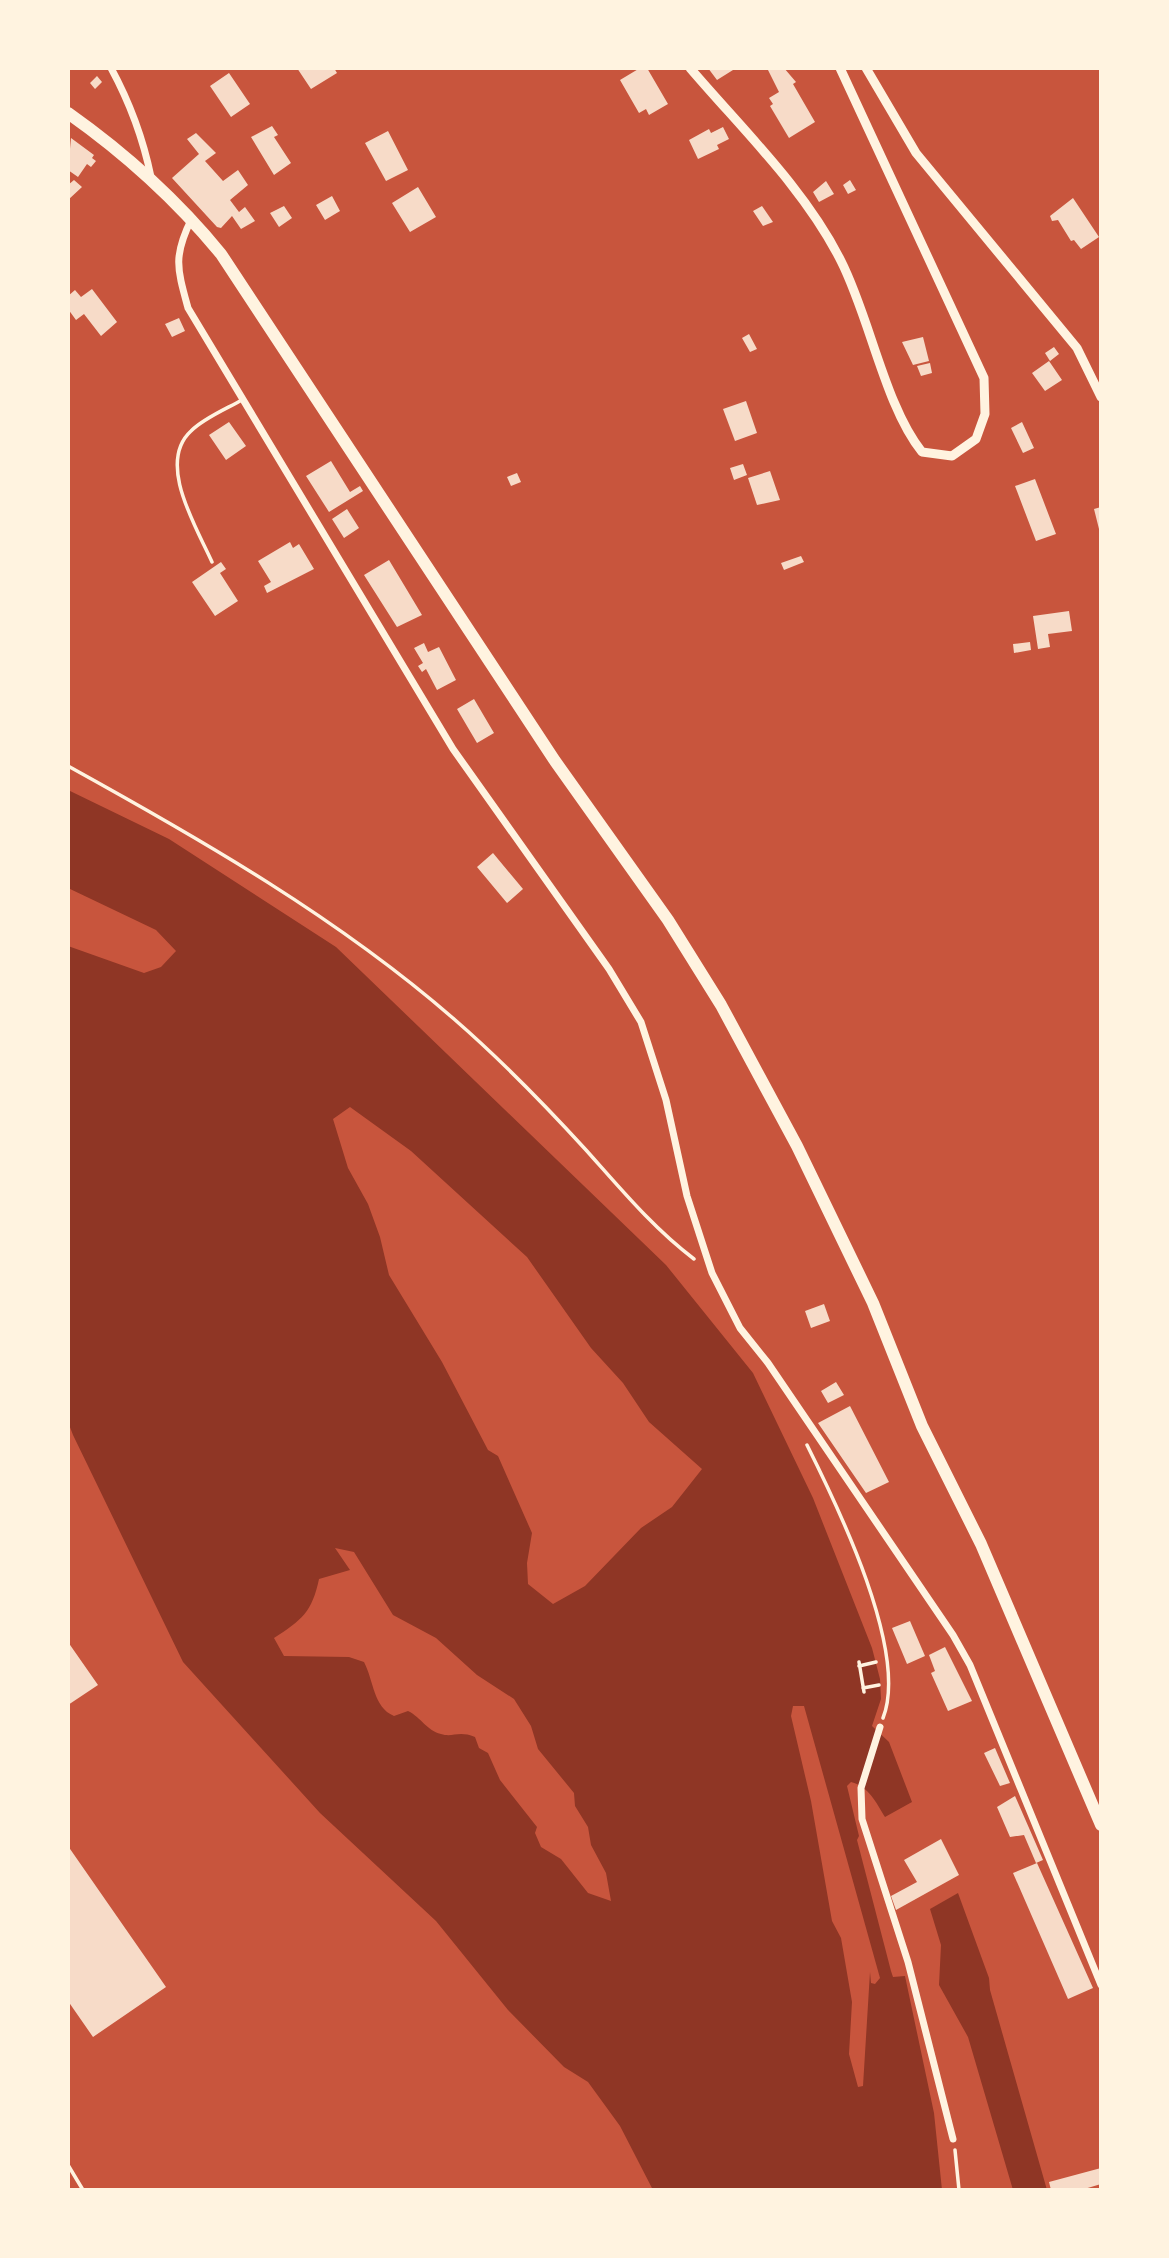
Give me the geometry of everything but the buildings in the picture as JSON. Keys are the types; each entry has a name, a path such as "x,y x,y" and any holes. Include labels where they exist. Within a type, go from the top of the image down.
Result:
{"main road":[{"path":"68,113 151,178 192,218 221,254 555,761 668,920 721,1005 797,1146 873,1303 922,1426 981,1544 1101,1825"}],"street":[{"path":"111,68 126,95 140,134 151,178"},
{"path":"690,68 818,219 862,309 907,433 922,452 952,456 976,439 985,414 984,378 840,68"},
{"path":"866,68 916,153 1077,348 1101,397"},
{"path":"192,218 178,246 177,269 188,308 453,749 609,969 641,1022 666,1100 687,1196 712,1273 740,1328 768,1363 953,1635 970,1665 1101,1985"},
{"path":"880,1727 861,1788 862,1819 908,1962 953,2139"}],"lane":[{"path":"212,562 177,483 178,457 190,431 242,400"}],"path":[{"path":"68,766 173,824 345,933 443,1011 568,1131 666,1238 712,1273"},
{"path":"802,1434 837,1506 876,1609 890,1678 890,1702 880,1727"},
{"path":"876,1662 859,1664 864,1690 879,1685"},
{"path":"953,2139 959,2190"},
{"path":"68,2165 83,2190"}],"shaded area":[{"path":"68,790 169,839 336,947 666,1265 753,1373 813,1498 872,1648 880,1679 881,1699 872,1726 889,1742 912,1802 885,1817 863,1787 851,1782 847,1786 859,1836 857,1840 891,1971 893,1977 905,1976 934,2113 942,2190 653,2190 620,2126 588,2082 564,2067 508,2010 436,1921 320,1813 183,1662 68,1422 68,946 144,973 161,967 176,951 156,930 68,888","holes":["350,1107 411,1151 527,1257 591,1348 623,1383 649,1422 702,1469 672,1507 641,1528 585,1586 553,1604 528,1584 527,1563 532,1533 498,1456 488,1450 442,1362 389,1275 380,1237 368,1204 348,1168 333,1119","335,1548 354,1552 393,1615 436,1638 477,1675 514,1699 531,1726 538,1749 574,1793 575,1806 588,1827 591,1845 606,1873 611,1901 588,1893 561,1859 541,1847 535,1833 537,1827 500,1780 488,1753 479,1748 475,1737 436,1732 408,1711 394,1716 387,1712 378,1700 364,1662 349,1657 284,1656 274,1638 304,1614 313,1600 319,1579 350,1570","793,1706 804,1706 880,1978 875,1984 871,1983 870,1972 863,2086 858,2087 849,2054 852,2002 841,1938 832,1921 811,1801 791,1716"]},
{"path":"958,1893 989,1978 990,1990 1047,2190 1013,2190 968,2037 939,1985 941,1945 930,1909"}]}
